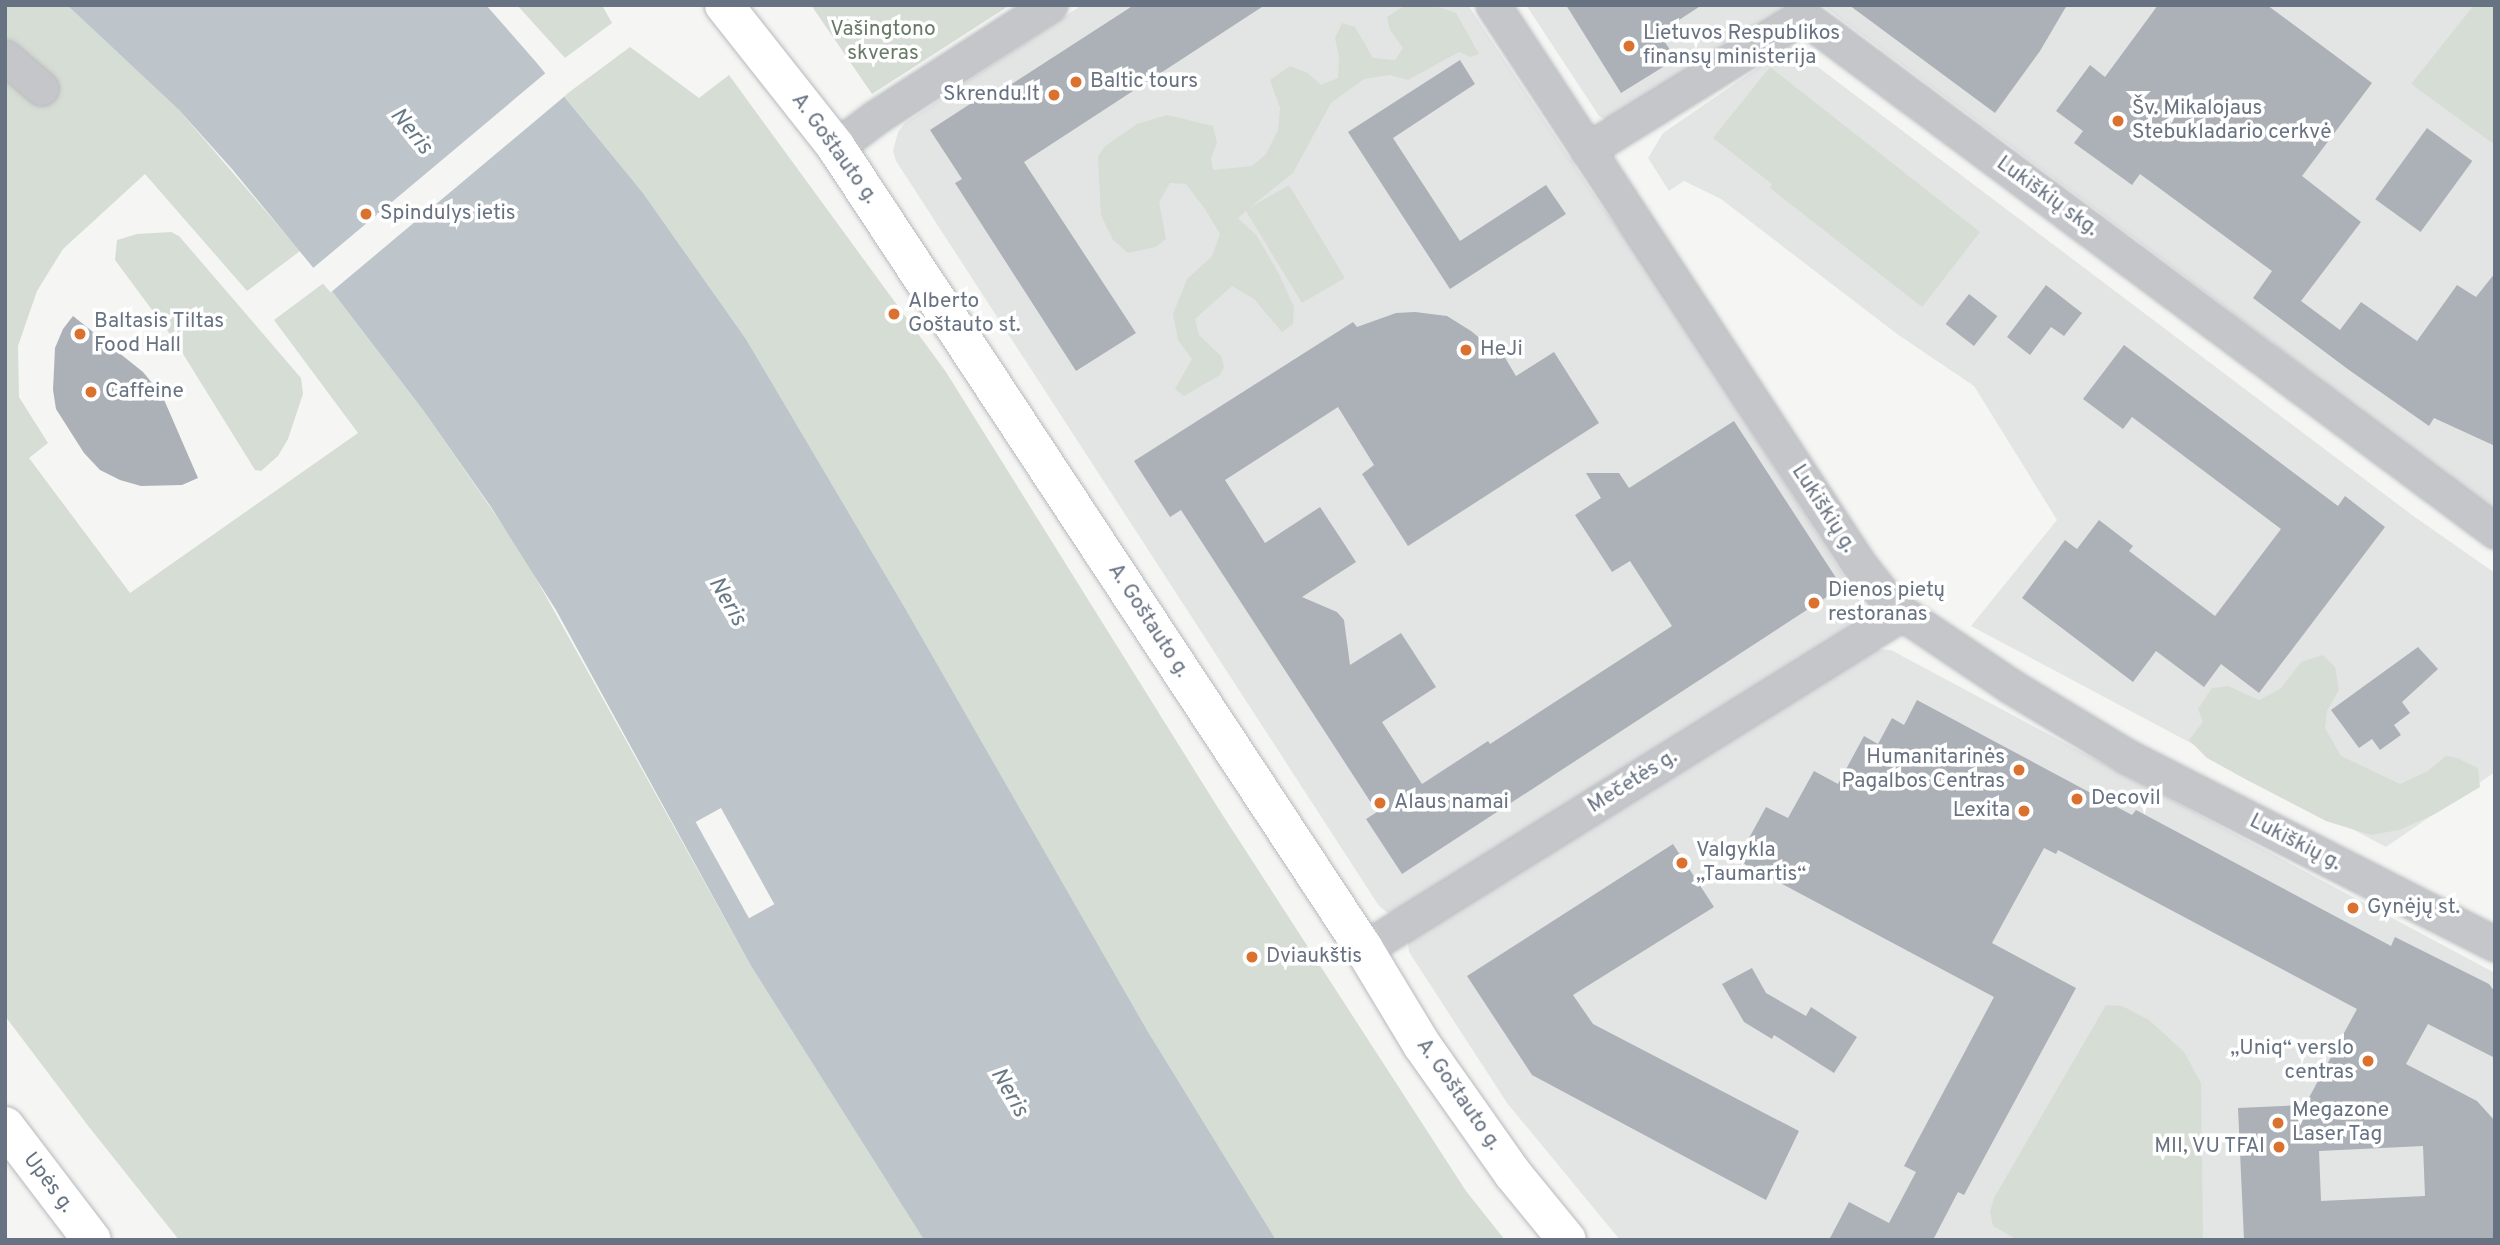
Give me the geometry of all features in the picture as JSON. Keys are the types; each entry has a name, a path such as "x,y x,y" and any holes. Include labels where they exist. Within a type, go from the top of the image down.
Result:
{"main road":[{"name":"A. Goštauto g.","path":"724,5 836,147 1364,949 1429,1055 1513,1174 1567,1240"},
{"name":"Upės g.","path":"5,1126 92,1240"}],"street":[{"path":"836,147 876,117 1049,5"},
{"name":"Lukiškių g.","path":"1493,5 1859,564 1900,614 2012,687 2128,757 2495,944"},
{"name":"Lukiškių skg.","path":"1587,150 1802,16 2495,531"},
{"path":"5,57 41,88"},
{"name":"Mečetės g.","path":"1364,949 1900,614"}],"shaded area":[{"path":"1082,5 1468,5 1602,207 1640,257 1860,601 1861,609 1854,626 1401,910 1388,913 1379,906 896,161 893,151 898,132 905,123"},
{"path":"1526,5 1807,5 1612,123 1599,116"},
{"path":"1822,5 2495,5 2495,513 2162,259"},
{"path":"1790,46 2412,515 2495,573 2495,772 2386,847 1971,626 2057,520 1974,386 1897,334 1721,199 1684,181 1669,191 1648,158 1663,133"},
{"path":"1876,649 1891,650 2495,973 2495,1240 1620,1240 1507,1103 1409,952 1408,943 1415,933"}],"green space":[{"path":"5,5 67,5 179,110 300,251 247,291 145,174 63,249 37,291 18,346 19,397 48,443 29,458 130,593 358,433 274,320 325,282 423,410 522,553 751,966 924,1240 179,1240 5,1016"},
{"path":"517,5 602,5 612,23 565,58"},
{"name":"Vašingtono skveras","path":"811,5 1010,5 872,94"},
{"path":"2474,5 2495,5 2495,145 2411,84"},
{"path":"1404,6 1438,7 1456,13 1479,54 1471,57 1459,52 1408,80 1390,75 1364,79 1331,103 1293,173 1249,208 1289,185 1345,278 1302,303 1246,211 1238,218 1257,236 1279,274 1294,307 1293,324 1282,332 1254,299 1232,286 1195,319 1199,335 1221,356 1224,367 1220,375 1184,396 1175,389 1192,359 1178,340 1173,314 1187,279 1212,256 1220,234 1186,184 1170,183 1159,202 1166,239 1156,247 1128,253 1113,240 1101,215 1098,157 1104,147 1137,124 1167,115 1213,126 1217,143 1211,158 1213,170 1252,166 1266,154 1278,130 1280,108 1270,80 1290,66 1308,73 1321,85 1338,78 1339,57 1335,38 1342,23 1355,27 1373,58 1395,60 1403,48 1390,30 1387,17"},
{"path":"630,47 699,98 729,75 946,372 1220,811 1466,1191 1505,1240 1276,1240 1147,1030 905,608 746,339 643,193 564,96"},
{"path":"1770,67 1980,232 1922,307 1770,188 1772,184 1713,138"},
{"path":"171,232 179,236 301,378 303,394 288,439 278,456 261,471 255,470 175,341 115,260 117,240 137,234"},
{"path":"2323,655 2335,667 2339,690 2327,711 2325,728 2341,756 2400,784 2428,771 2446,756 2457,758 2478,768 2480,787 2435,814 2399,830 2371,835 2326,821 2247,780 2207,758 2189,740 2203,722 2198,709 2212,688 2228,686 2259,700 2280,689 2301,662"},
{"path":"2106,1005 2122,1006 2149,1020 2184,1052 2201,1083 2203,1240 2018,1240 1993,1226 1990,1212 1994,1198"}],"water":[{"name":"Neris","path":"67,5 486,5 643,193 746,339 905,608 1147,1030 1276,1240 924,1240 751,966 556,610 491,507 423,410 325,282 232,169 179,110"}],"pier":[{"path":"548,71 567,94 331,293 311,270"},
{"path":"721,808 774,904 749,918 696,822"}],"building":[{"path":"1134,5 1265,5 1024,162 1136,333 1076,371 955,183 962,179 930,130 987,93 990,98"},
{"name":"Lietuvos Respublikos finansų ministerija","path":"1566,5 1702,5 1659,33 1676,59 1621,93"},
{"path":"1849,5 2067,5 2040,51 1995,113"},
{"path":"2158,5 2267,5 2372,83 2302,176 2361,222 2301,301 2340,330 2361,302 2417,341 2457,285 2476,297 2495,273 2495,446 2434,418 2429,426 2349,370 2253,298 2272,271 2140,174 2132,185 2074,143 2083,131 2056,111 2090,65 2105,77"},
{"path":"1460,60 1475,84 1393,138 1460,241 1546,185 1566,214 1450,289 1348,132"},
{"path":"2427,128 2472,161 2421,232 2375,199"},
{"path":"2046,285 2082,313 2064,336 2051,327 2030,355 2007,337"},
{"path":"1969,294 1997,316 1974,346 1946,324"},
{"path":"1415,312 1447,316 1471,331 1487,344 1498,359 1504,356 1516,376 1554,352 1599,423 1408,546 1362,474 1374,465 1338,407 1225,480 1265,543 1320,507 1345,545 1356,562 1302,597 1337,612 1344,620 1350,665 1401,633 1436,687 1382,722 1422,784 1488,741 1490,744 1672,626 1630,561 1612,572 1575,515 1601,498 1586,473 1619,473 1629,488 1734,421 1842,587 1402,874 1366,819 1377,812 1181,510 1170,517 1134,461 1353,322 1357,327 1396,313"},
{"path":"73,316 143,372 162,395 198,478 182,485 141,486 100,470 84,453 56,409 53,390 55,348 63,329"},
{"path":"2124,345 2338,506 2345,496 2385,527 2259,693 2221,664 2204,687 2156,651 2133,682 2022,598 2065,540 2077,549 2099,520 2133,546 2129,551 2215,616 2281,529 2132,417 2123,429 2083,399"},
{"path":"2418,647 2438,669 2402,702 2410,713 2394,725 2401,735 2380,750 2372,739 2359,748 2331,710"},
{"path":"1917,700 2132,815 2136,810 2391,946 2395,937 2489,984 2495,992 2495,1058 2428,1024 2406,1064 2477,1101 2495,1121 2495,1240 2244,1240 2238,1108 2305,1105 2357,1009 2058,850 2056,854 2044,848 1992,943 2076,988 1964,1195 1958,1192 1933,1240 1829,1240 1849,1202 1889,1223 1916,1172 1904,1166 1994,997 1737,860 1766,807 1788,818 1814,771 1838,784 1864,736 1878,744 1892,718 1904,725","holes":["2423,1146 2425,1196 2321,1201 2319,1151"]},
{"path":"1673,844 1714,907 1573,995 1593,1024 1799,1131 1766,1200 1532,1075 1467,976"},
{"path":"1752,968 1766,993 1806,1016 1811,1007 1857,1037 1834,1073 1774,1035 1772,1039 1744,1022 1722,984"}],"place":[{"name":"Lietuvos Respublikos finansų ministerija","path":"1629,46"},
{"name":"Baltic tours","path":"1076,82"},
{"name":"Skrendu.lt","path":"1054,95"},
{"name":"Šv. Mikalojaus Stebukladario cerkvė","path":"2118,121"},
{"name":"Spindulys ietis","path":"366,214"},
{"name":"Alberto Goštauto st.","path":"894,314"},
{"name":"Baltasis Tiltas Food Hall","path":"80,334"},
{"name":"HeJi","path":"1466,350"},
{"name":"Caffeine","path":"91,392"},
{"name":"Dienos pietų restoranas","path":"1814,603"},
{"name":"Humanitarinės Pagalbos Centras","path":"2019,770"},
{"name":"Decovil","path":"2077,799"},
{"name":"Alaus namai","path":"1380,803"},
{"name":"Lexita","path":"2024,811"},
{"name":"Valgykla „Taumartis“","path":"1682,863"},
{"name":"Gynėjų st.","path":"2353,908"},
{"name":"Dviaukštis","path":"1252,957"},
{"name":"„Uniq“ verslo centras","path":"2368,1061"},
{"name":"Megazone Laser Tag","path":"2278,1123"},
{"name":"MII, VU TFAI","path":"2279,1147"}]}
